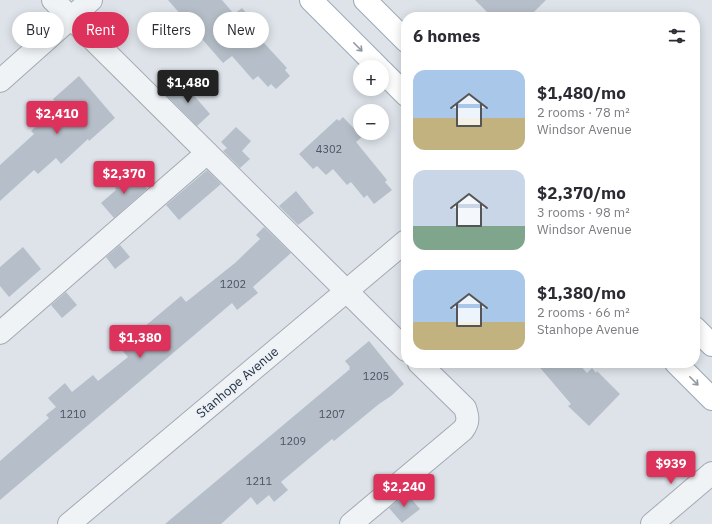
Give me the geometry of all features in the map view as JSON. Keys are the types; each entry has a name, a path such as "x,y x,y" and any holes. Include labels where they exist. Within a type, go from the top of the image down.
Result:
{"main road":[{"path":"311,0 371,60"},
{"path":"365,0 401,36"},
{"path":"389,78 401,90"},
{"path":"700,333 712,345"},
{"path":"681,368 712,399"}],"street":[{"path":"52,0 401,345"},
{"path":"0,81 91,0"},
{"path":"0,333 207,154"},
{"name":"Stanhope Avenue","path":"69,524 401,245"},
{"path":"351,524 463,430 467,424 468,418 465,408 424,368"},
{"path":"652,524 712,473"}],"building":[{"path":"168,0 222,0 232,12 213,12 213,48 269,48 287,68 285,70 290,76 276,89 271,84 268,87 258,76 253,80 232,56 223,63 205,42 205,12 178,12"},
{"path":"475,0 546,0 534,12 487,12"},
{"path":"242,8 246,12 237,12"},
{"path":"79,76 115,118 89,141 88,139 61,164 56,158 38,174 34,170 0,201 0,165 34,134 31,131 59,106 53,99"},
{"path":"182,82 210,114 197,126 166,95"},
{"path":"343,117 353,128 353,140 358,140 356,142 387,180 385,182 392,190 374,204 367,195 364,198 351,182 347,185 333,169 326,175 317,166 313,169 299,154 337,119 339,121"},
{"path":"236,127 251,141 242,151 250,159 240,168 223,151 227,148 221,142"},
{"path":"207,170 221,184 179,220 166,205"},
{"path":"133,173 147,189 114,218 101,203 116,190 115,188"},
{"path":"296,191 314,213 298,225 279,206"},
{"path":"264,227 291,253 253,287 258,293 237,310 232,303 0,500 0,461 49,418 46,415 56,407 48,398 65,383 72,392 93,375 98,381 128,357 122,350 140,335 138,332 181,296 186,302 235,263 260,239 256,235"},
{"path":"120,245 130,257 115,269 106,257"},
{"path":"23,247 41,269 9,297 0,286 0,267"},
{"path":"66,292 77,305 62,318 51,305"},
{"path":"369,341 404,384 334,441 332,439 281,482 288,490 274,502 269,495 257,505 251,497 221,524 165,524 350,369 345,361"},
{"path":"540,368 582,368 587,373 592,368 596,373 597,371 620,394 589,426 568,406 571,404"},
{"path":"407,494 420,509 402,523 389,508"}]}
